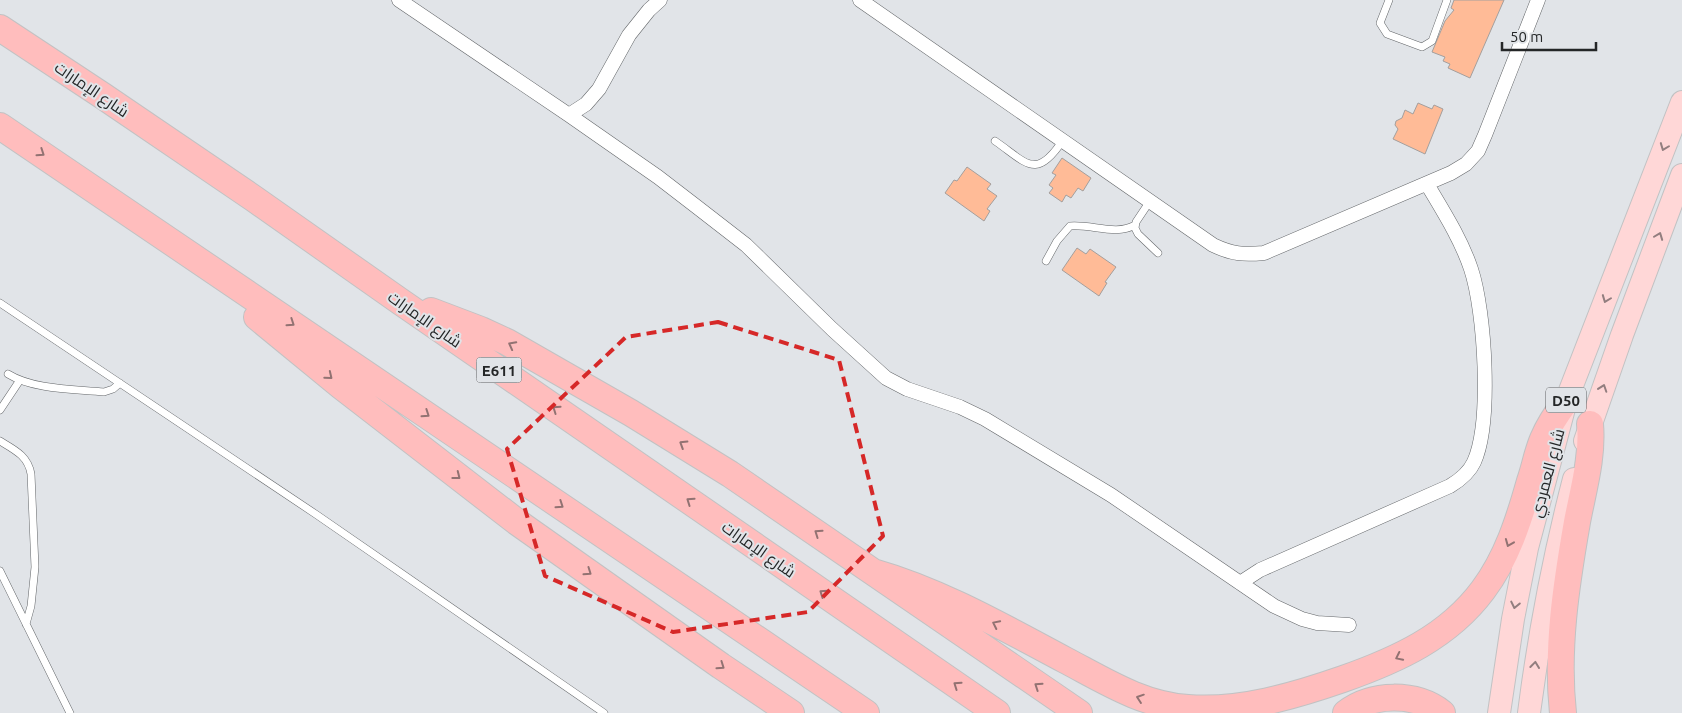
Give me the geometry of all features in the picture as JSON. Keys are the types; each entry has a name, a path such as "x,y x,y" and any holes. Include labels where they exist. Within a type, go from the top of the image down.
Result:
{"highway":[{"name":"شارع الإمارات","path":"0,28 229,182 997,713"},
{"path":"0,126 866,713"},
{"path":"172,242 298,352 517,522 791,713"},
{"path":"401,302 455,319 481,330 532,356 631,413 794,516 872,572 1079,713"},
{"path":"872,572 933,593 1008,630 1117,688 1144,699 1173,706 1202,709 1231,707 1279,698 1325,685 1389,662 1427,641 1445,629 1458,617 1482,590 1502,560 1510,544 1521,512 1544,437 1566,401"},
{"path":"1563,713 1560,677 1563,614 1590,454 1590,424"},
{"path":"1346,713 1364,703 1395,697 1425,703 1442,713"}],"main road":[{"name":"شارع العمردي","path":"1499,713 1513,619 1527,548 1566,401 1682,102"},
{"name":"شارع العمردي","path":"1528,713 1538,642 1557,549 1590,424 1682,175"}],"street":[{"path":"399,0 570,115 658,177 746,245 832,329 886,378 907,389 960,407 985,419 1111,495 1274,606 1302,619 1317,623 1349,625"},
{"path":"570,115 586,104 599,89 630,35 649,10 660,0"},
{"path":"860,0 1213,245 1229,252 1246,255 1264,252 1427,184 1466,164 1478,151 1538,0"},
{"path":"1240,583 1260,570 1450,486 1464,477 1473,464 1484,417 1485,386 1478,298 1465,252 1427,184"}],"lane":[{"path":"1389,0 1380,23 1386,34 1422,47 1432,41 1447,0"},
{"path":"995,141 1027,164 1037,165 1050,158 1063,140"},
{"path":"1046,261 1057,242 1070,226 1082,225 1119,230 1135,225 1150,201"},
{"path":"1135,225 1136,231 1158,253"},
{"path":"0,303 317,515 604,713"},
{"path":"8,374 20,380 41,385 104,392 113,389 120,383"},
{"path":"0,410 20,380"},
{"path":"0,441 22,455 29,464 32,474 35,567 33,596 26,624"},
{"path":"0,571 70,713"}],"highlighted area":[{"path":"718,322 839,360 883,536 808,612 673,632 545,576 507,449 626,337"}],"building":[{"path":"1454,0 1504,0 1470,78 1448,68 1450,64 1443,61 1445,57 1432,52 1445,21 1454,10 1451,8"},
{"path":"1418,103 1432,109 1434,105 1443,109 1425,154 1393,139 1398,129 1395,125 1396,121 1402,118 1405,110 1413,114"},
{"path":"1062,158 1091,178 1083,191 1078,188 1071,198 1066,195 1062,202 1049,193 1053,188 1049,185 1056,175 1052,173"},
{"path":"967,167 991,184 987,189 997,196 987,209 990,211 984,221 945,193 954,180 957,181"},
{"path":"1077,248 1086,254 1090,249 1116,267 1105,282 1107,283 1099,296 1062,270"}]}
